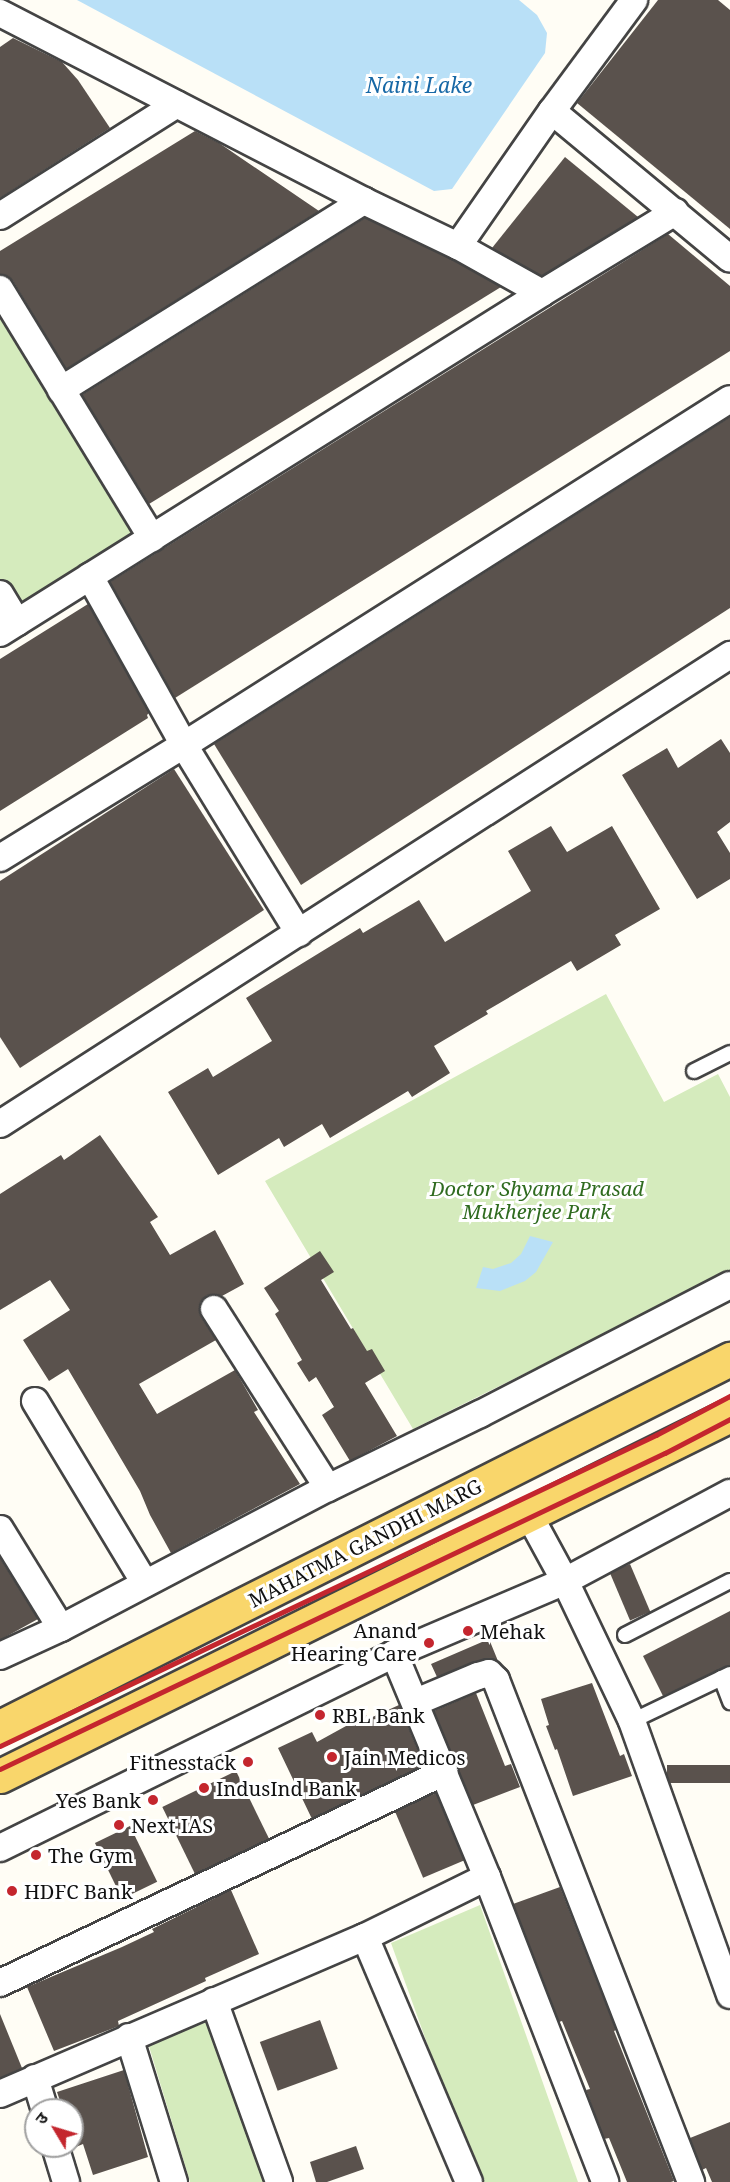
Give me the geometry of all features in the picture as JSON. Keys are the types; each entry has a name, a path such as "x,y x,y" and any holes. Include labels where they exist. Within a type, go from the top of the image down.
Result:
{"main road":[{"name":"MAHATMA GANDHI MARG","path":"0,1727 730,1359"},
{"path":"0,1776 730,1415"}],"street":[{"path":"458,246 552,111 634,0"},
{"path":"0,13 364,201 458,246 542,293"},
{"path":"0,216 177,104"},
{"path":"552,111 730,259"},
{"path":"61,390 364,201"},
{"path":"0,594 9,627 675,212"},
{"path":"0,289 152,538"},
{"path":"0,858 184,745 730,399"},
{"path":"90,577 184,745 299,933"},
{"path":"0,1124 730,655"},
{"path":"0,1656 61,1628 328,1488 480,1414 730,1285"},
{"path":"214,1309 328,1488"},
{"path":"34,1401 145,1583"},
{"path":"0,1848 394,1654 565,1581 730,1493"},
{"path":"529,1515 565,1581 632,1721 730,1995"},
{"path":"0,1529 61,1628"},
{"path":"394,1654 416,1702 487,1877 605,2182"},
{"path":"416,1702 478,1676 489,1673 496,1680 691,2182"},
{"path":"0,1983 444,1772"},
{"path":"0,2094 365,1937 487,1877"},
{"path":"365,1937 469,2182"},
{"path":"214,2001 279,2182"},
{"path":"129,2037 174,2182"},
{"path":"35,2078 41,2098"},
{"path":"59,2158 66,2182"}],"lane":[{"path":"694,1071 730,1053"},
{"path":"625,1635 730,1581"},
{"path":"632,1721 725,1676 730,1702"}],"green space":[{"path":"0,305 140,534 16,611 0,584"},
{"name":"Doctor Shyama Prasad Mukherjee Park","path":"606,994 664,1102 718,1074 730,1097 730,1271 413,1429 265,1181"},
{"path":"480,1905 578,2182 477,2182 391,1943"},
{"path":"225,2016 286,2182 190,2182 148,2043"}],"water":[{"name":"Naini Lake","path":"77,0 519,0 537,15 547,33 545,53 452,189 434,191"},
{"path":"530,1236 553,1242 536,1272 525,1281 500,1291 476,1288 483,1267 493,1269 511,1263 521,1254"}],"building":[{"path":"658,0 718,0 730,10 730,229 577,103"},
{"path":"13,38 62,62 78,80 110,128 0,198 0,47"},
{"path":"195,131 219,143 319,211 66,369 13,281 0,274 0,251"},
{"path":"565,157 638,217 542,276 492,248"},
{"path":"365,218 451,259 501,287 149,504 82,395"},
{"path":"668,234 730,286 730,351 175,698 110,582"},
{"path":"730,417 730,608 301,885 214,744"},
{"path":"88,604 149,713 148,718 0,811 0,659"},
{"path":"721,739 730,753 730,822 717,832 730,853 730,879 697,899 622,775 667,748 678,768"},
{"path":"174,769 264,910 20,1068 0,1037 0,881"},
{"path":"551,826 567,852 612,826 660,909 615,935 621,945 577,971 571,961 486,1011 488,1014 434,1046 450,1073 412,1097 408,1091 330,1138 322,1124 284,1147 279,1138 218,1175 168,1092 208,1068 213,1077 272,1041 246,998 360,928 363,933 419,900 445,942 531,891 508,851"},
{"path":"100,1135 158,1217 150,1222 170,1255 215,1230 244,1284 222,1296 214,1294 206,1296 200,1303 201,1317 216,1340 139,1384 157,1414 235,1370 258,1410 254,1412 300,1484 171,1553 140,1491 68,1369 49,1381 23,1340 70,1310 50,1280 0,1310 0,1194 61,1155 64,1160"},
{"path":"320,1251 334,1272 321,1280 351,1329 353,1328 367,1351 372,1349 385,1371 365,1383 397,1436 350,1461 322,1415 334,1407 316,1377 309,1382 297,1363 302,1360 275,1314 279,1311 264,1288"},
{"path":"0,1558 38,1619 0,1640"},
{"path":"630,1564 650,1612 630,1620 610,1573"},
{"path":"730,1611 730,1665 663,1696 643,1656"},
{"path":"489,1639 498,1661 485,1659 437,1677 431,1664"},
{"path":"592,1683 620,1756 624,1754 632,1776 573,1796 557,1749 555,1750 546,1726 549,1725 541,1699"},
{"path":"476,1693 505,1766 511,1764 520,1787 473,1805 434,1711"},
{"path":"399,1705 424,1765 312,1819 278,1748 312,1732 317,1742 366,1715 368,1719"},
{"path":"667,1765 730,1765 730,1783 667,1783"},
{"path":"236,1771 269,1839 196,1875 162,1807"},
{"path":"436,1793 465,1860 423,1878 395,1811"},
{"path":"130,1826 157,1882 122,1899 95,1843"},
{"path":"560,1887 674,2181 627,2182 609,2138 604,2139 586,2090 590,2089 562,2021 559,2022 513,1904"},
{"path":"231,1890 259,1954 118,2021 119,2026 54,2051 27,1987 154,1932 152,1929"},
{"path":"0,2014 22,2068 0,2078"},
{"path":"320,2020 338,2069 278,2091 260,2042"},
{"path":"124,2070 148,2157 93,2175 84,2147 84,2098 59,2098 57,2092"},
{"path":"730,2122 730,2182 712,2182 706,2168 702,2170 690,2138"},
{"path":"356,2146 364,2169 327,2182 316,2182 310,2162"}],"railway":[{"path":"0,1746 656,1435 730,1396"},
{"path":"0,1769 665,1453 730,1419"}],"place":[{"name":"Mehak","path":"468,1631"},
{"name":"Anand Hearing Care","path":"429,1643"},
{"name":"RBL Bank","path":"320,1715"},
{"name":"Jain Medicos","path":"332,1757"},
{"name":"Fitnesstack","path":"248,1762"},
{"name":"IndusInd Bank","path":"204,1788"},
{"name":"Yes Bank","path":"153,1800"},
{"name":"Next IAS","path":"119,1825"},
{"name":"The Gym","path":"36,1855"},
{"name":"HDFC Bank","path":"12,1891"}]}
